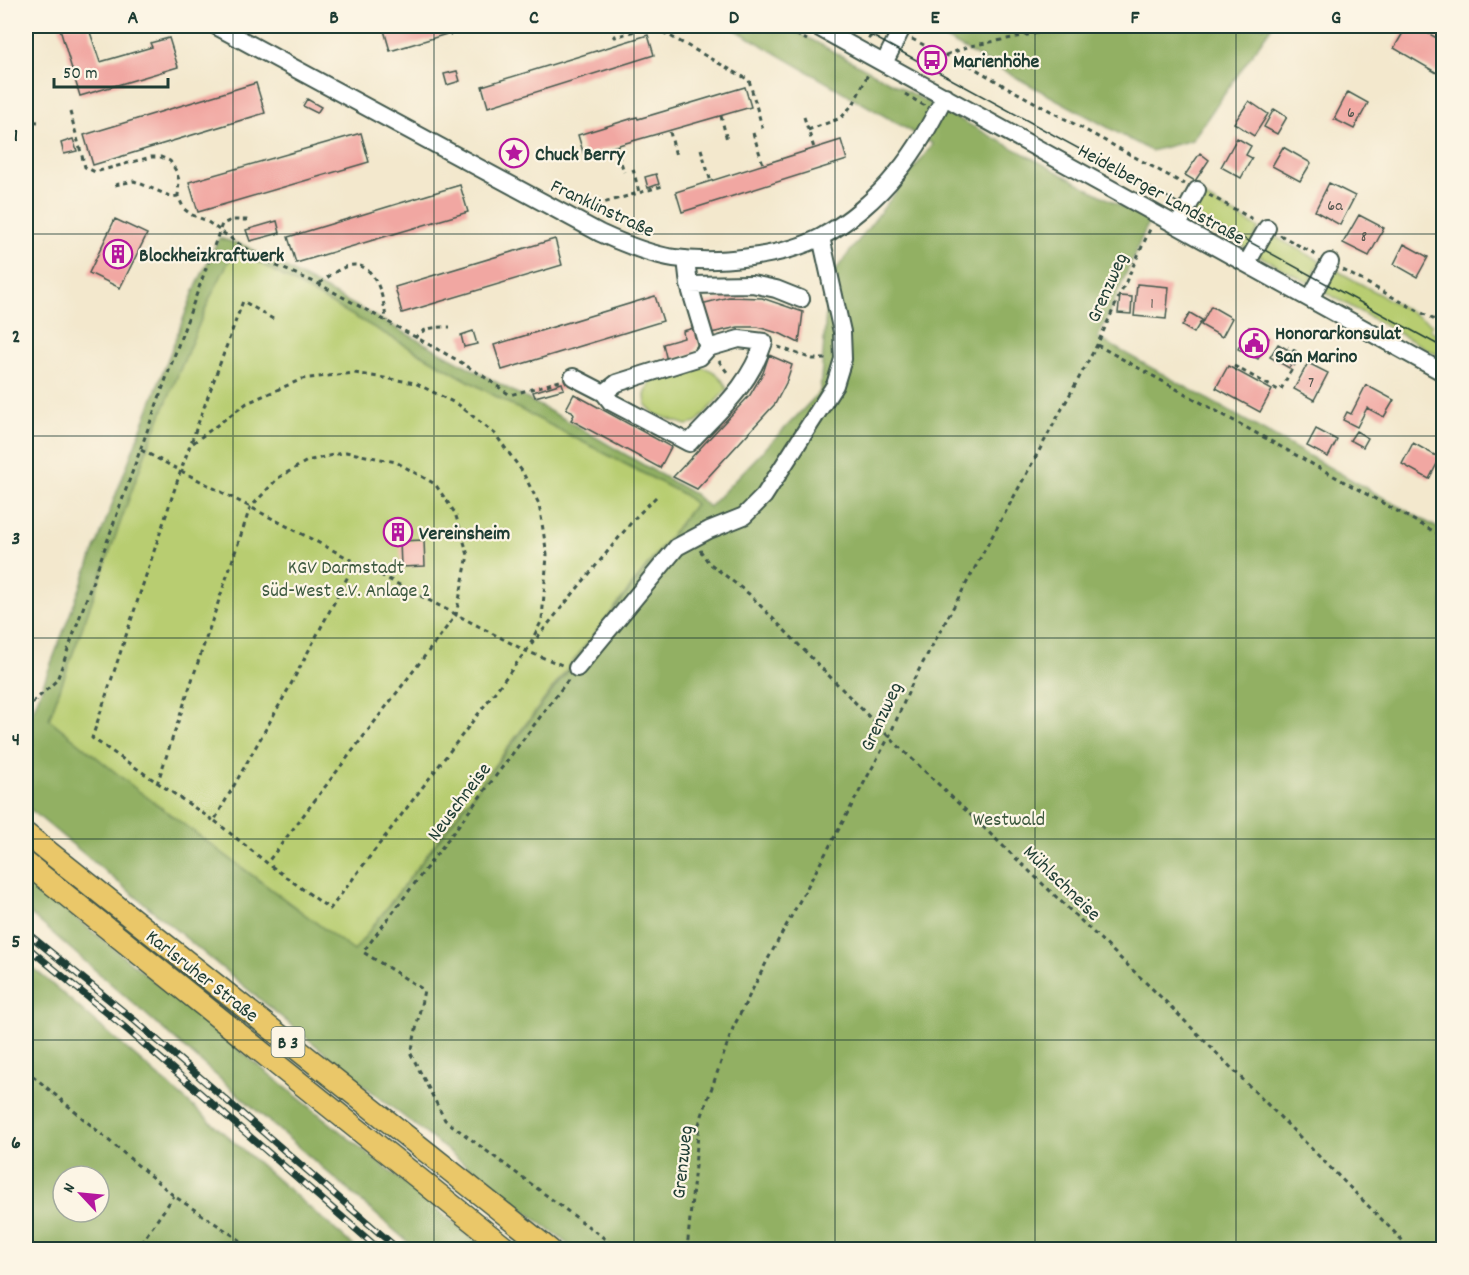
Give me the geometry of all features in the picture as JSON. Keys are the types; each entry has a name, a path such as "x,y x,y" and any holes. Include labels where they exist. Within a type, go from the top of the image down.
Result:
{"main road":[{"name":"Karlsruher Straße","path":"26,834 550,1250"},
{"name":"Karlsruher Straße","path":"26,863 508,1250"}],"street":[{"name":"Franklinstraße","path":"216,26 600,233 645,251 686,259 719,261 748,258 801,245 821,237 853,215 896,174 922,138 945,96"},
{"name":"Heidelberger Landstraße","path":"816,26 1443,373"},
{"path":"884,63 903,26"},
{"path":"1178,225 1197,190"},
{"path":"1247,263 1267,228"},
{"path":"577,668 677,547 744,516 764,496 835,385 843,359 842,332 821,237"},
{"path":"686,259 689,285 708,348"},
{"path":"1310,299 1330,262"},
{"path":"689,285 752,284 801,299"},
{"path":"573,377 604,393 611,402 689,443 744,384 764,342 739,339 708,348 700,357 617,383 604,393"}],"path":[{"path":"611,26 615,37 653,26 749,81 763,129"},
{"path":"944,55 970,46 1075,26"},
{"path":"808,130 841,118 854,103 869,72"},
{"path":"70,112 85,167 95,172 138,159 161,157 170,161 179,180 178,196 184,209 192,215 205,220 277,266 319,284 386,321 483,376 510,395 573,377"},
{"path":"721,116 727,141"},
{"path":"804,117 814,148"},
{"path":"26,120 38,122"},
{"path":"670,132 676,156"},
{"path":"753,133 763,164"},
{"path":"616,146 624,172"},
{"path":"701,149 711,182"},
{"path":"633,170 639,192"},
{"path":"115,185 134,181 172,196 178,196"},
{"path":"587,210 603,203 663,186"},
{"name":"Grenzweg","path":"687,1250 699,1124 734,1028 768,959 889,737 914,680 1097,345 1147,232 1158,215"},
{"path":"26,709 57,680 222,224 232,220 248,220"},
{"path":"319,284 349,265 369,271 375,279 386,310 386,321"},
{"path":"273,319 243,301 181,470 92,738 214,821 330,909 526,651 634,518 656,497"},
{"path":"415,338 420,332 436,327 450,327"},
{"path":"764,342 813,359 843,359"},
{"path":"1097,345 1443,537"},
{"path":"708,348 727,373 744,384"},
{"path":"1234,366 1280,391 1300,354 1288,348"},
{"path":"192,444 247,403 302,379 354,373 415,383 459,405 495,434 522,471 539,504 547,555 542,620 526,651"},
{"path":"141,450 526,651 577,668"},
{"path":"157,784 250,508 279,478 307,461 345,452 396,462 435,484 455,513 468,555 456,615 267,863"},
{"name":"Mühlschneise","path":"692,539 708,562 750,594 889,737 1164,1000 1412,1250"},
{"path":"214,821 290,686 355,562"},
{"name":"Neuschneise","path":"577,668 363,952 424,990 411,1054 445,1120 620,1250"},
{"path":"26,1070 174,1196 255,1250"},
{"path":"136,1250 174,1196"}],"green space":[{"name":"Westwald","path":"729,26 786,26 1149,221 1098,338 1443,531 1443,1249 574,1249 371,1091 26,806 26,729 194,291 219,238 245,246 566,420 694,494 709,507 820,392 827,300 835,271 933,144","holes":["234,251 242,253 506,402 683,494 695,504 354,951 136,789 49,719 148,446 210,298"]},
{"path":"922,26 1272,26 1192,140 1151,151"},
{"path":"1202,196 1259,228 1248,249 1188,216"},
{"path":"1268,233 1320,261 1309,283 1256,254"},
{"name":"KGV Darmstadt Süd-West e.V. Anlage 2","path":"233,251 242,253 506,402 683,494 695,504 354,951 136,789 49,719 148,446 210,298"},
{"path":"1336,270 1432,324 1430,330 1443,338 1443,358 1323,291"},
{"path":"697,366 715,373 727,389 696,423 686,425 655,414 646,405 645,395 650,383 660,375"},
{"path":"26,878 486,1249 416,1249 26,910"},
{"path":"26,964 38,972 357,1249 26,1249"}],"building":[{"path":"26,26 29,26 27,89 26,89"},
{"path":"59,26 88,26 100,62 152,47 150,43 169,38 178,67 80,96"},
{"path":"400,26 479,26 390,51 384,30"},
{"path":"1407,26 1415,26 1444,42 1444,73 1442,76 1394,48"},
{"path":"648,35 654,55 488,107 482,86"},
{"path":"457,71 460,81 447,85 444,74"},
{"path":"256,83 265,113 93,165 84,135"},
{"path":"745,87 751,107 584,155 578,135"},
{"path":"1348,92 1368,103 1354,129 1334,119"},
{"path":"307,99 321,107 317,113 303,106"},
{"path":"1249,101 1268,114 1254,136 1234,123"},
{"path":"1274,109 1287,117 1277,134 1264,127"},
{"path":"361,133 369,162 198,212 189,182"},
{"path":"1237,138 1251,146 1246,155 1252,158 1241,178 1221,167"},
{"path":"73,139 77,151 64,154 61,143"},
{"path":"841,140 847,160 682,212 676,192"},
{"path":"1283,147 1311,163 1300,181 1272,166"},
{"path":"1200,153 1209,160 1195,181 1185,175"},
{"path":"656,174 659,184 648,188 645,177"},
{"path":"1329,183 1355,196 1340,225 1315,211"},
{"path":"460,185 468,212 296,263 288,237"},
{"path":"1359,215 1384,228 1369,256 1343,243"},
{"name":"Blockheizkraftwerk","path":"115,219 147,234 120,288 89,273"},
{"path":"277,221 280,233 250,241 246,230"},
{"path":"555,239 562,265 402,313 395,287"},
{"path":"1404,244 1428,257 1417,277 1394,264"},
{"path":"1137,284 1169,287 1166,319 1134,316"},
{"path":"655,296 663,321 502,370 494,345"},
{"path":"1120,296 1132,297 1131,314 1118,313"},
{"path":"729,297 762,298 803,312 799,343 781,334 758,327 738,327 711,333 701,304"},
{"path":"1211,306 1232,318 1222,337 1201,325"},
{"path":"1190,313 1202,320 1194,333 1182,326"},
{"path":"697,327 699,342 692,354 667,361 663,344 684,338 683,331"},
{"name":"Honorarkonsulat San Marino","path":"1249,327 1269,338 1258,359 1238,349"},
{"path":"473,331 477,344 464,347 461,335"},
{"path":"1278,344 1297,355 1289,368 1270,357"},
{"path":"769,355 792,365 775,404 697,489 673,477 750,395 763,373"},
{"path":"1308,363 1328,373 1314,400 1294,389"},
{"path":"1228,366 1272,390 1260,412 1216,388"},
{"path":"562,383 564,389 535,397 533,392"},
{"path":"1366,385 1394,400 1384,417 1367,408 1357,427 1343,420 1347,412 1351,414"},
{"path":"574,394 671,447 660,468 571,420 574,415 572,411 566,409"},
{"path":"1316,429 1337,440 1328,457 1307,446"},
{"path":"1356,431 1368,438 1363,447 1350,440"},
{"path":"1413,443 1440,458 1429,479 1402,464"},
{"name":"Vereinsheim","path":"387,521 400,527 401,524 406,527 402,536 384,527"},
{"path":"424,540 425,566 401,567 400,541"}],"tram line":[{"path":"854,26 1444,348"}],"railway":[{"path":"26,932 134,1020 399,1250"},
{"path":"26,946 129,1031 380,1250"}],"place":[{"name":"Marienhöhe","path":"932,60"},
{"name":"Chuck Berry","path":"514,153"},
{"name":"Blockheizkraftwerk","path":"118,254"},
{"name":"Honorarkonsulat San Marino","path":"1254,343"},
{"name":"Vereinsheim","path":"398,532"}]}
